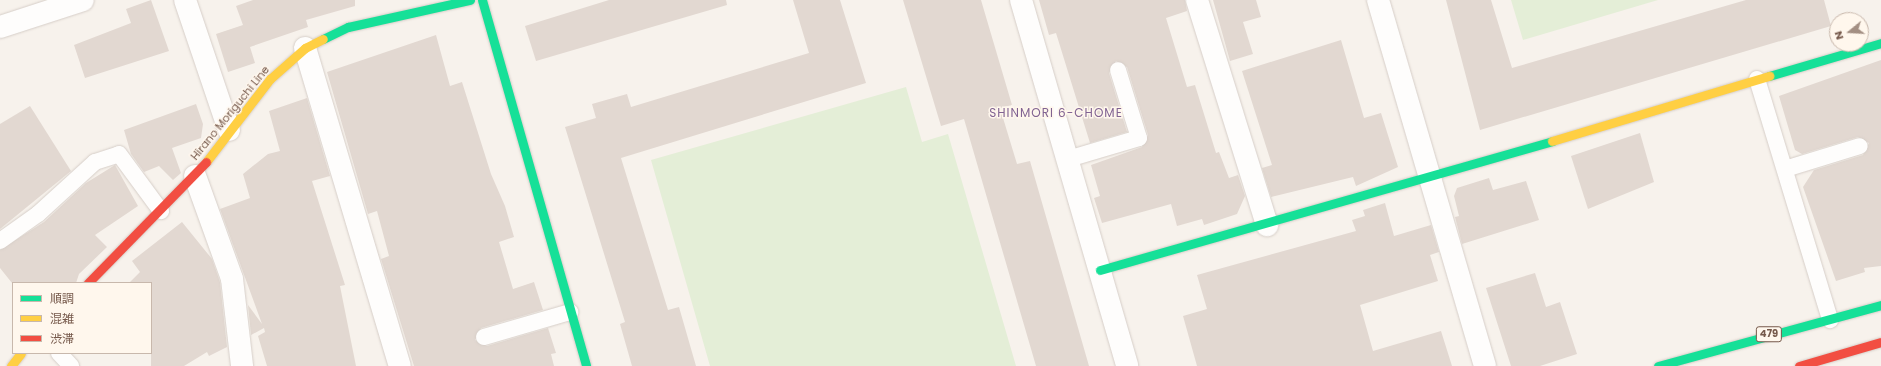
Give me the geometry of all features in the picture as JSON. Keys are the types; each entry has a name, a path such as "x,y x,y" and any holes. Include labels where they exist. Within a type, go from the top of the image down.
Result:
{"main road":[{"name":"Hirano Moriguchi Line","path":"89,282 195,176 229,130 270,79 305,48 348,27 470,0"},
{"path":"482,0 586,366"},
{"path":"1100,270 1267,225 1881,43"},
{"name":"479","path":"1658,366 1881,305"},
{"path":"1799,366 1842,360 1881,342"},
{"path":"11,366 20,354"}],"street":[{"path":"0,28 83,0"},
{"path":"185,0 229,130"},
{"path":"1021,0 1128,366"},
{"path":"1197,0 1267,225"},
{"path":"1378,0 1485,366"},
{"path":"305,48 400,366"},
{"path":"195,176 232,279 242,366"}],"lane":[{"path":"1068,159 1139,138 1118,70"},
{"path":"1757,80 1830,320"},
{"path":"1785,169 1860,146"},
{"path":"0,241 38,214 95,162 119,154 161,211"},
{"path":"484,337 570,312"},
{"path":"60,354 71,366"}],"green space":[{"path":"1511,0 1658,0 1523,40"},
{"path":"906,87 922,142 948,134 1016,366 710,366 651,160"}],"building":[{"path":"151,0 169,51 85,78 74,45 131,23 126,9"},
{"path":"253,0 355,0 355,6 306,20 308,27 250,47 255,63 228,72 216,34 243,25 236,6"},
{"path":"609,0 726,0 727,5 536,61 525,26"},
{"path":"793,0 840,0 866,83 621,158 668,310 679,307 696,366 632,366 620,324 625,322 565,127 596,118 592,104 627,94 631,107 809,53"},
{"path":"903,0 981,0 1012,105 1000,108 1017,164 1030,161 1089,366 1036,366 964,119 941,126"},
{"path":"1039,0 1185,0 1187,11 1166,18 1187,87 1195,85 1216,153 1219,152 1229,178 1238,175 1245,196 1237,214 1204,225 1202,219 1177,226 1171,204 1102,223 1094,198 1100,196 1091,165 1142,147 1148,135 1127,67 1116,61 1109,73 1127,132 1090,143 1056,33 1049,35"},
{"path":"1213,0 1256,0 1261,17 1243,22 1253,54 1230,61"},
{"path":"1446,0 1491,0 1512,68 1746,0 1824,0 1829,19 1829,27 1480,130"},
{"path":"436,35 450,86 462,82 491,174 505,206 514,237 499,242 513,289 534,282 543,310 481,328 475,340 487,346 548,328 556,353 551,354 554,366 414,366 381,259 389,256 377,211 368,214 327,72"},
{"path":"1341,40 1364,118 1381,113 1398,167 1356,186 1353,177 1271,197 1262,168 1272,165 1242,71"},
{"path":"1881,60 1881,266 1864,268 1865,272 1836,281 1803,187 1814,170 1863,155 1869,143 1858,137 1802,154 1795,150 1779,96"},
{"path":"307,98 330,176 312,181 345,285 340,286 356,366 267,366 258,336 265,332 264,328 251,335 248,305 262,324 220,209 250,198 243,174 268,154 280,151 269,111"},
{"path":"196,104 203,124 201,138 172,148 181,173 173,180 159,166 144,172 131,154 124,130"},
{"path":"30,106 71,171 0,229 0,124"},
{"path":"1640,133 1654,182 1588,209 1571,156"},
{"path":"115,165 138,206 95,235 107,247 79,274 76,282 12,283 0,268 0,250 44,222 86,183"},
{"path":"1489,178 1493,190 1526,181 1539,220 1462,244 1455,217 1459,216 1454,196 1457,188"},
{"path":"1385,203 1394,236 1431,225 1439,252 1430,255 1438,281 1360,305 1373,351 1441,331 1452,366 1197,366 1183,316 1207,309 1197,275 1356,231 1352,220 1365,216 1363,210"},
{"path":"182,222 212,259 220,282 227,347 209,356 207,352 184,366 151,366 152,282 130,282 140,272 132,261"},
{"path":"1535,273 1546,307 1560,302 1577,354 1540,366 1511,366 1486,288"}],"traffic: fast":[{"path":"323,39 348,27 470,0"},
{"path":"482,0 586,366"},
{"path":"1769,76 1881,43"},
{"path":"1100,270 1552,141"},
{"path":"1658,366 1881,305"}],"traffic: slow":[{"path":"206,162 270,79 305,48 323,39"},
{"path":"1552,141 1769,76"},
{"path":"11,366 20,354"}],"traffic: jam":[{"path":"89,282 206,162"},
{"path":"1799,366 1881,342"}],"district":[{"name":"SHINMORI 6-CHOME","path":"1056,113"}]}
